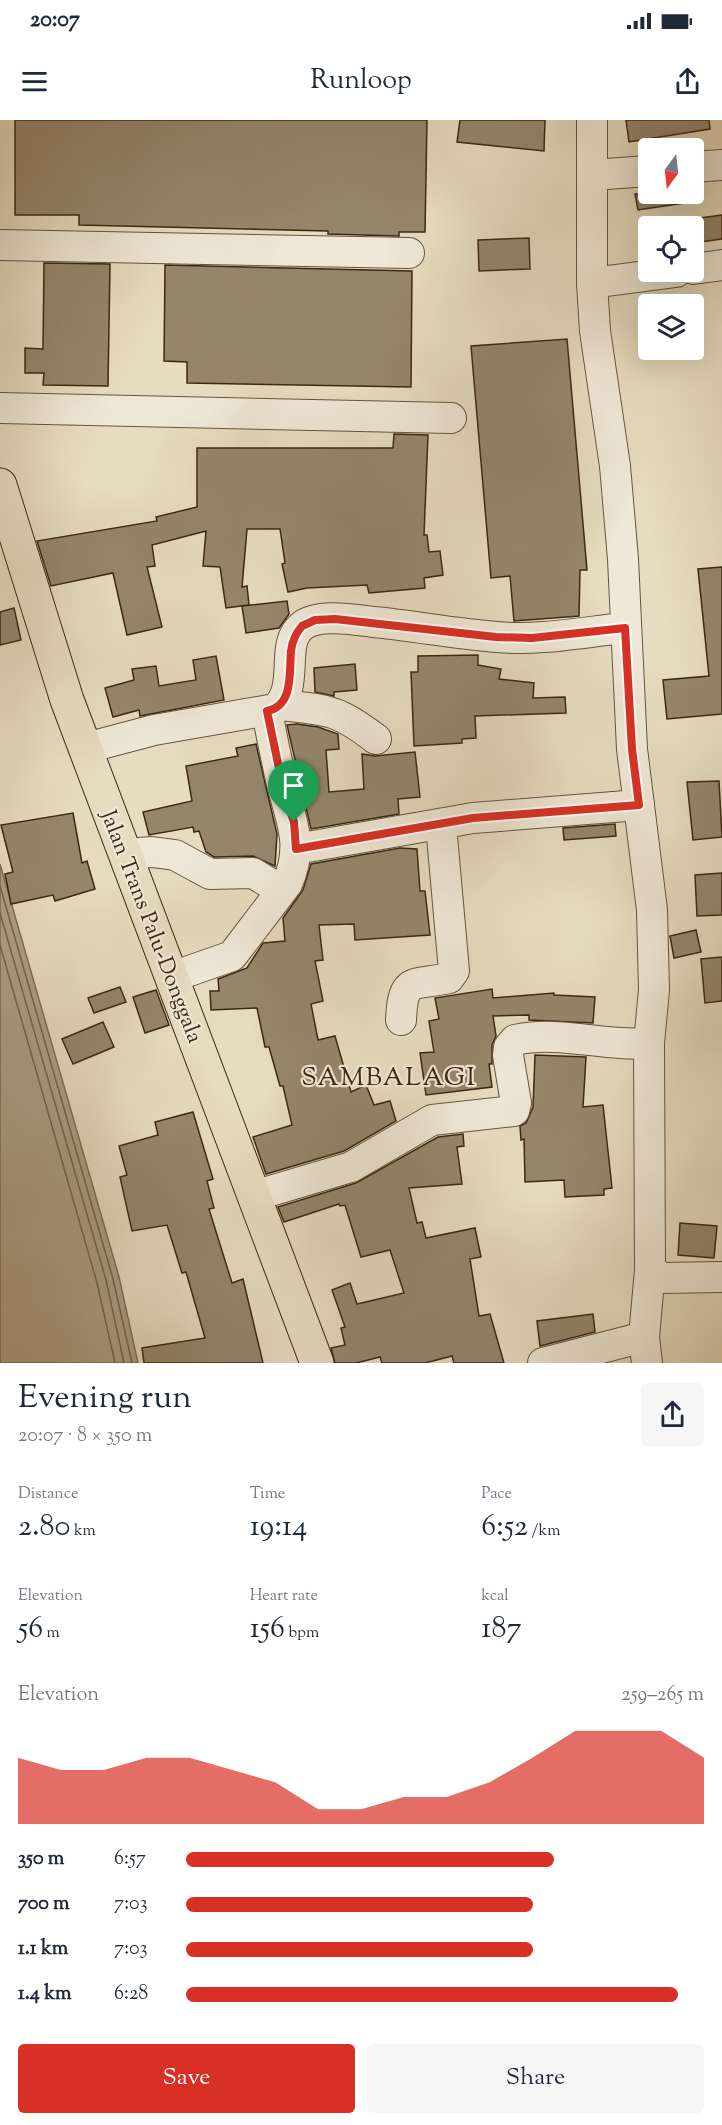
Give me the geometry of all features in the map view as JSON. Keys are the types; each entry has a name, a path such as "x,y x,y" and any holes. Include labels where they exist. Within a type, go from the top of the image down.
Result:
{"highway":[{"name":"Jalan Trans Palu-Donggala","path":"0,485 51,651 86,748 317,1363"}],"street":[{"path":"543,1363 646,1350 650,1270 649,1043 654,990 652,910 632,749 623,559 615,466 595,331 592,283 592,120"},
{"path":"704,166 722,165"},
{"path":"593,175 638,172"},
{"path":"0,245 409,253"},
{"path":"704,267 722,265"},
{"path":"592,283 638,277"},
{"path":"0,408 451,418"},
{"path":"172,977 209,962 232,956 292,872 296,849 294,822 281,779 274,708 287,689 291,649 296,634 302,626 315,620 366,621 496,637 532,638 625,628"},
{"path":"86,748 154,730 274,708 336,713 376,740"},
{"path":"296,849 509,814 639,805"},
{"path":"401,1020 402,999 406,987 414,982 449,978 454,971 441,825"},
{"path":"126,854 152,852 175,855 210,874 253,873 280,890"},
{"path":"254,1196 351,1167 432,1120 514,1112 516,1103 508,1055 511,1043 515,1040 542,1037 621,1045 649,1043"},
{"path":"650,1270 662,1278 722,1277"}],"water":[{"path":"0,864 119,1277 138,1363 0,1363"}],"building":[{"path":"15,120 427,120 425,232 399,232 399,236 328,234 328,231 79,225 79,215 15,215"},
{"path":"460,120 545,120 544,151 457,142"},
{"path":"626,120 709,120 710,129 654,138 638,138 638,141 629,142"},
{"path":"635,194 638,194 638,204 677,204 638,210"},
{"path":"722,215 722,239 704,241 704,217"},
{"path":"529,238 530,269 479,271 478,240"},
{"path":"44,263 110,264 108,386 43,385 44,373 25,373 25,348 43,349"},
{"path":"165,265 412,271 411,387 187,383 187,362 164,361"},
{"path":"567,339 587,570 580,570 579,616 514,621 510,576 491,578 471,346"},
{"path":"394,434 428,435 424,535 427,535 429,552 440,551 443,575 424,578 425,588 369,593 367,585 307,588 288,592 282,564 285,563 280,529 247,529 242,587 247,586 249,605 226,608 220,567 203,566 206,531 152,545 155,566 147,567 162,627 127,635 113,573 51,586 37,541 157,521 156,517 197,507 197,448 393,448"},
{"path":"722,567 722,714 667,719 663,680 709,676 698,569"},
{"path":"287,601 289,614 279,628 246,633 242,606"},
{"path":"14,608 21,640 0,645 0,612"},
{"path":"478,655 478,665 501,669 499,679 534,683 533,698 565,697 566,713 475,716 476,738 462,739 462,743 414,746 411,672 418,672 418,656"},
{"path":"216,656 224,700 140,716 139,710 113,717 105,688 134,680 132,669 156,666 159,686 196,680 193,660"},
{"path":"355,664 357,690 334,692 334,696 315,692 314,668"},
{"path":"287,725 318,727 338,734 339,749 326,750 329,792 364,789 362,754 375,756 415,752 420,797 398,799 399,814 311,829"},
{"path":"256,744 277,834 275,866 253,856 214,857 206,852 199,831 194,832 193,827 149,835 143,812 192,801 186,766 238,756 236,748"},
{"path":"719,781 722,837 693,840 687,782"},
{"path":"73,813 82,863 87,861 95,889 55,901 53,895 11,904 5,874 13,872 1,825"},
{"path":"615,824 616,836 564,840 563,828"},
{"path":"400,848 417,849 420,891 425,891 430,935 355,940 354,924 319,925 323,960 315,961 323,1001 311,1004 318,1040 335,1036 351,1092 366,1085 374,1105 390,1101 396,1121 344,1151 266,1174 253,1137 292,1125 283,1086 280,1086 269,1047 265,1047 257,1008 211,1010 210,991 219,991 218,979 247,968 263,943 285,941 283,918 303,890 311,864"},
{"path":"722,873 722,915 697,916 695,875"},
{"path":"696,930 701,952 674,958 670,936"},
{"path":"722,957 722,1001 705,1003 701,959"},
{"path":"120,987 126,1002 94,1013 88,998"},
{"path":"492,989 493,998 554,993 554,995 595,997 593,1023 529,1020 529,1015 493,1016 496,1036 492,1045 492,1064 489,1064 492,1087 426,1095 420,1053 434,1052 429,1021 439,1019 435,998"},
{"path":"156,990 169,1025 145,1033 133,997"},
{"path":"103,1022 114,1047 73,1064 62,1039"},
{"path":"535,1055 586,1057 583,1107 603,1105 612,1188 604,1189 604,1195 565,1197 564,1180 525,1182 524,1139 521,1140 520,1126 526,1123 533,1107"},
{"path":"193,1112 213,1179 207,1181 214,1208 209,1209 232,1283 243,1279 263,1363 144,1363 142,1348 205,1338 186,1272 182,1273 167,1225 132,1231 120,1177 127,1175 119,1146 158,1135 155,1122"},
{"path":"463,1134 464,1146 457,1147 462,1184 409,1188 417,1223 422,1222 426,1238 475,1228 481,1257 470,1259 479,1316 490,1314 504,1363 454,1363 452,1356 425,1363 382,1363 380,1357 356,1363 335,1363 331,1348 345,1345 341,1328 345,1327 332,1290 350,1283 357,1304 404,1293 390,1250 361,1257 345,1205 340,1206 339,1204 284,1222 278,1207 356,1183 438,1137"},
{"path":"680,1223 717,1226 714,1258 678,1255"},
{"path":"593,1314 595,1332 540,1346 537,1321"}],"district":[{"name":"SAMBALAGI","path":"389,1076"}],"route":[{"path":"335,619 469,632 496,637 532,638 625,628 632,749 639,805 473,818 296,849 294,822 285,797 267,711 274,710 285,698 290,675 291,649 296,634 302,626 315,620 335,619"}]}
